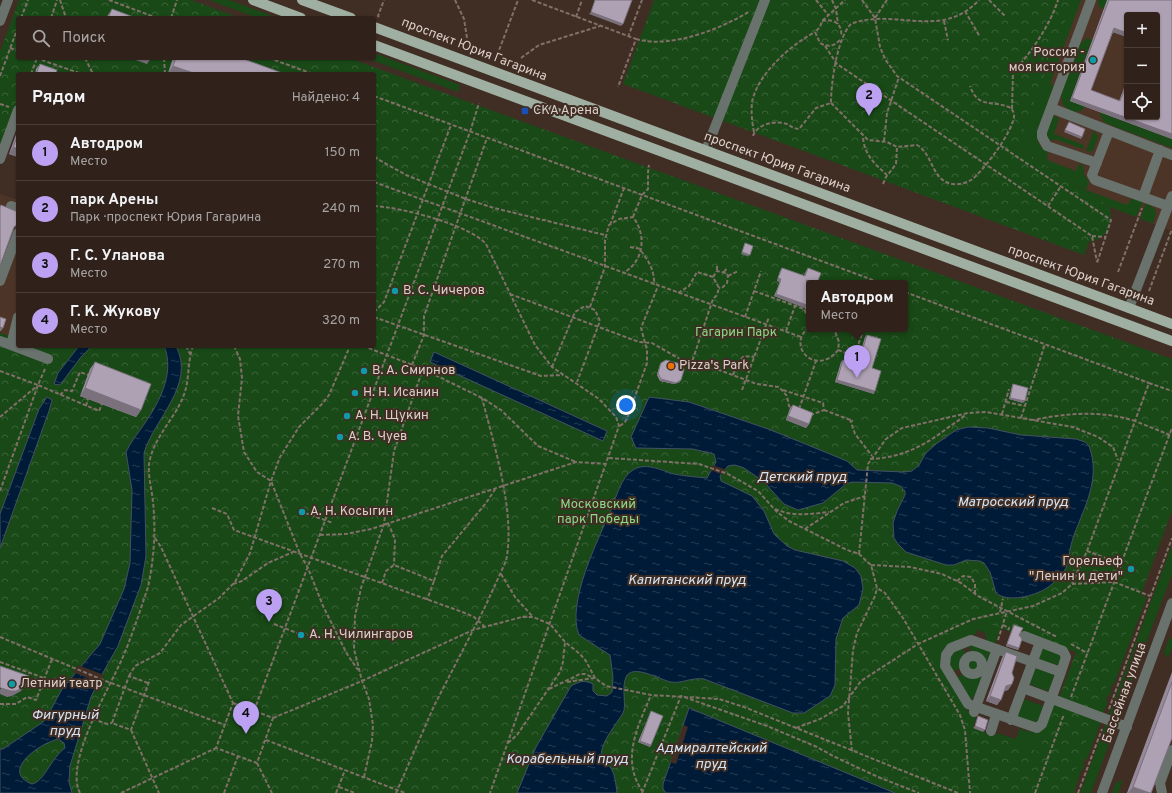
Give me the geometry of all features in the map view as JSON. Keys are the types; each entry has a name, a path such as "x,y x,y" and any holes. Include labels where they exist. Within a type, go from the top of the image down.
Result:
{"main road":[{"path":"253,0 296,16"},
{"path":"302,0 346,16"},
{"name":"проспект Юрия Гагарина","path":"376,28 1172,324"},
{"path":"376,46 1172,341"}],"street":[{"path":"0,21 8,0"},
{"path":"706,150 765,0"},
{"path":"1091,0 1042,132 1042,137 1048,146 1097,163"},
{"path":"1051,108 1172,155"},
{"path":"0,159 16,115"},
{"path":"1109,131 1092,175 1095,180 1144,197 1171,200 1130,308"},
{"path":"1144,197 1160,150"},
{"path":"0,281 16,238"},
{"path":"11,345 16,326"},
{"path":"0,341 16,347"},
{"path":"19,348 48,359"},
{"name":"Бассейная улица","path":"1102,793 1172,603"},
{"path":"1024,636 1064,653 1066,657 1042,724 1038,728 1032,728 996,715 975,710 968,704 945,666 946,655 951,648 963,642 971,640 996,647 1060,672"},
{"path":"963,642 969,657"},
{"path":"1011,720 1040,642"},
{"path":"975,710 985,669 996,647"},
{"path":"969,657 978,658 985,669"},
{"path":"969,657 964,662 965,669 968,672 974,673 985,669"},
{"path":"951,676 965,669"},
{"path":"1023,688 1127,727"},
{"path":"990,731 996,715"},
{"path":"1162,793 1160,783 1172,750"}],"path":[{"path":"22,16 28,0"},
{"path":"52,16 57,0"},
{"path":"60,0 65,16"},
{"path":"109,0 152,16"},
{"path":"172,16 177,0"},
{"path":"384,0 378,16 385,19"},
{"path":"455,0 464,19 467,38"},
{"path":"494,62 518,0"},
{"path":"532,0 644,42 657,42 697,34 738,18 765,0"},
{"path":"576,17 582,0"},
{"path":"628,37 642,0"},
{"path":"816,0 829,16"},
{"path":"832,0 836,9 838,24 841,28 836,64 831,85 831,103 848,118 863,137 872,142 884,141 897,147 913,145 921,147 926,153 938,176 945,182 953,184 962,184 972,180 1001,145 1014,120 1012,109 1013,72 1021,64 1041,35 1058,0"},
{"path":"753,136 752,101 759,85 783,55 796,43 815,32 820,27 822,21 845,0"},
{"path":"862,0 875,18 880,47 891,68 899,77 1111,220 1097,263 1092,236"},
{"path":"875,18 887,0"},
{"path":"825,46 831,46 840,40 851,24 875,18 926,22 944,20 965,11 979,0"},
{"path":"989,0 1005,16"},
{"path":"965,11 980,38"},
{"path":"822,21 828,19 838,24"},
{"path":"944,20 948,40"},
{"path":"521,58 539,45 600,26"},
{"path":"0,76 16,32"},
{"path":"815,32 816,38 825,46 836,64 1092,236 1105,237"},
{"path":"618,87 636,39"},
{"path":"10,48 16,50"},
{"path":"32,72 36,60"},
{"path":"43,60 76,72"},
{"path":"86,60 92,72"},
{"path":"164,60 165,72"},
{"path":"275,60 308,72"},
{"path":"884,141 885,121 890,100 899,77"},
{"path":"970,86 972,91 980,100 990,104 1004,105 1012,109"},
{"path":"376,97 873,280"},
{"path":"254,711 448,192 479,103"},
{"path":"754,132 761,126 774,122 799,129 816,108 831,103"},
{"path":"376,310 384,302 451,125"},
{"path":"863,137 864,150 869,158 887,175"},
{"path":"412,365 424,335 424,316 487,138"},
{"path":"883,184 887,175 896,164 897,147"},
{"path":"376,158 429,185 466,199 494,208 605,235"},
{"path":"623,273 633,266 641,250 641,237 633,217 642,195 648,189 649,165"},
{"path":"376,183 801,337"},
{"path":"1048,206 1060,186"},
{"path":"590,306 605,267 605,235 624,188"},
{"path":"1118,272 1144,197"},
{"path":"376,206 418,214 478,236 486,244 535,345 552,367 577,382 599,399 610,410 619,426"},
{"path":"609,225 619,219 633,217"},
{"path":"1149,292 1172,230"},
{"path":"630,247 641,250 652,270 654,284"},
{"path":"717,266 718,271"},
{"path":"724,272 727,268"},
{"path":"718,271 724,272 728,276"},
{"path":"713,277 718,271"},
{"path":"728,276 738,271"},
{"path":"745,317 761,271"},
{"path":"678,293 689,286 698,272 713,277 719,288"},
{"path":"689,371 711,305 719,288 727,283 728,276"},
{"path":"490,793 607,464 619,426 625,422 628,416 647,363 647,350 641,328 658,286"},
{"path":"754,291 795,305 804,309 806,313"},
{"path":"908,293 1172,391"},
{"path":"510,294 644,342 660,346 680,359 692,361 757,384 779,387 822,403 824,410"},
{"path":"786,331 795,305"},
{"path":"552,367 572,317 579,308 590,306"},
{"path":"577,382 600,321 599,315 590,306"},
{"path":"742,390 769,317"},
{"path":"376,318 541,376 564,375"},
{"path":"806,331 801,337 801,345 804,353 816,361 827,359 838,350 839,342 835,332"},
{"path":"838,350 854,356 863,332"},
{"path":"1021,418 1045,344"},
{"path":"187,348 190,354"},
{"path":"80,793 76,783 76,768 99,702 111,683 152,573 154,537 149,465 156,443 183,398 188,380 190,354 192,348"},
{"path":"235,348 241,368 242,388 238,416 244,452 257,472 271,481 300,554 308,568 341,643 359,672"},
{"path":"112,723 129,676 135,666 160,653 175,632 219,598 232,584 245,564 255,538 271,481 280,457 299,427 330,395 350,348"},
{"path":"368,348 423,369 482,398 501,410 538,446 576,462 607,464"},
{"path":"733,375 738,362 744,356 754,357"},
{"path":"0,491 48,359"},
{"path":"784,390 789,406 799,410 816,361"},
{"path":"364,777 372,742 373,725 369,699 359,672 354,649 353,634 358,602 365,577 384,524 394,451 423,369"},
{"path":"0,371 100,411 102,404"},
{"path":"60,395 65,390 72,392 80,372 88,375"},
{"path":"795,728 833,713 844,706 861,681 918,644 957,625 1000,612 1033,606 1062,592 1072,584 1087,551 1149,383"},
{"path":"0,417 38,385"},
{"path":"1002,414 1009,389"},
{"path":"396,793 434,706 501,574 506,561 508,514 482,398"},
{"path":"86,406 88,399"},
{"path":"1006,402 1025,406"},
{"path":"805,413 812,416 824,410 852,420 855,434 872,456"},
{"path":"859,554 860,528 867,484 868,464 872,456 886,439 902,428 977,412 1002,414 1073,427 1098,437 1113,447 1119,462"},
{"path":"1033,420 1059,414 1094,413 1135,421 1170,435"},
{"path":"870,459 895,456 918,447 938,435 966,414"},
{"path":"1035,793 1172,428"},
{"path":"609,458 708,466 726,473 758,491 774,509 789,521 859,554 871,565 877,588 875,596 854,642 848,713 852,751"},
{"path":"320,535 346,534 371,529 576,462"},
{"path":"427,600 442,556 486,503 497,487"},
{"path":"806,529 851,499 865,496"},
{"path":"212,508 227,514 234,530 465,613 478,620 484,626"},
{"path":"774,509 787,514 795,515 830,512"},
{"path":"305,513 333,523"},
{"path":"388,523 395,539 394,566"},
{"path":"121,793 216,748 233,703 194,616 161,547 154,537"},
{"path":"1078,793 1172,538"},
{"path":"1087,551 1121,564"},
{"path":"232,584 242,581 268,563 293,552"},
{"path":"871,565 925,569 957,581 974,594 1061,639"},
{"path":"394,566 434,581"},
{"path":"382,583 386,571 394,566"},
{"path":"501,574 515,597 532,617"},
{"path":"957,581 963,576 971,577 975,584 974,594"},
{"path":"1072,584 1114,582 1150,596"},
{"path":"877,588 885,593 894,605 963,723 970,793"},
{"path":"1000,612 1003,598"},
{"path":"996,647 1007,611"},
{"path":"233,703 273,718 362,681 472,630 510,619 532,617 550,624 565,642 580,654 596,678 608,686 651,695 719,699 744,707 958,793"},
{"path":"274,624 297,633"},
{"path":"1003,625 1009,628 1008,630"},
{"path":"0,637 103,680 225,725"},
{"path":"507,744 517,735 560,672 563,662 565,642"},
{"path":"1067,642 1088,653"},
{"path":"0,704 16,704 27,697 36,700 52,658"},
{"path":"0,662 44,678"},
{"path":"548,689 580,674 585,674 596,678"},
{"path":"129,676 148,683"},
{"path":"565,682 596,678"},
{"path":"130,730 150,679"},
{"path":"642,792 632,767 632,746 634,737 651,695"},
{"path":"642,792 681,696"},
{"path":"681,696 767,726 818,747 833,756 878,777 919,793"},
{"path":"257,763 273,718"},
{"path":"93,719 107,724 112,723 130,730 159,793"},
{"path":"266,740 405,793"},
{"path":"216,748 257,763 272,793"},
{"path":"224,793 238,756"},
{"path":"336,793 345,770"},
{"path":"339,787 355,793"}],"shaded area":[{"path":"1073,0 1172,0 1172,231 1110,207 1017,147"},
{"path":"0,194 16,199 16,338 0,333"}],"green space":[{"name":"Московский парк Победы","path":"19,0 191,0 235,16 16,16 16,60 354,60 1172,359 1172,511 1067,793 0,793 0,333 16,338 16,348 376,348 376,72 16,72 16,121 0,146 0,52","holes":["983,621 1011,632 1013,626 1024,631 1024,633 1076,652 1039,752 972,728 975,716 963,710 926,651 931,643 974,622"]},
{"path":"209,0 229,0 273,16 253,16"},
{"path":"654,0 1073,0 1017,147 1110,207 1111,220 1108,230 1101,238 1089,242 1084,255 623,84"},
{"path":"1014,0 1081,0 1050,84 1054,85 1037,133 1038,142 1048,152 1047,160 1076,171 1079,164 1083,165 1084,174 1089,182 1086,190 1127,205 1132,198 1143,202 1136,217 1110,207 1017,147"},
{"path":"1098,0 1108,0 1104,10 1098,5"},
{"path":"1087,38 1092,40 1070,101 1085,106 1081,111 1072,112 1063,105 1061,95 1080,44"},
{"path":"376,54 460,85 458,92 371,60 376,60"},
{"path":"1099,112 1172,139 1172,148 1110,125 1103,121"},
{"path":"1056,116 1059,119 1054,134 1084,145 1083,149 1055,139 1054,141 1048,139 1046,134 1053,117"},
{"path":"1094,130 1098,137 1093,150 1089,152 1086,151"},
{"path":"1146,203 1155,209 1156,214 1153,223 1140,219"},
{"path":"1172,545 1172,574 1119,715 1114,716 1109,714"},
{"path":"1141,595 1147,597 1114,684 1112,684 1110,695 1108,695 1106,700 1108,702 1103,713 1072,702"},
{"path":"1006,614 995,644 987,642 985,633 977,630 976,634 955,642 943,651 966,710 977,715 973,728 995,736 996,733 1016,739 1020,728 1026,731 1039,732 1053,704 1064,708 1032,793 973,793 925,650 925,645 965,625"},
{"path":"1169,638 1172,639 1172,647 1168,658 1164,653"},
{"path":"971,644 991,652 987,665 984,664 979,656 972,653 968,645"},
{"path":"962,646 966,655 962,660 961,668 952,672 949,655"},
{"path":"1043,648 1062,656 1058,665 1039,660 1038,656"},
{"path":"972,658 977,660 979,665 977,670 972,672 967,670 965,665 967,660"},
{"path":"1036,668 1054,674 1050,690 1047,691 1029,684"},
{"path":"965,673 971,677 977,677 980,673 983,674 978,690 972,699 969,698 956,678"},
{"path":"1024,699 1043,706 1038,723 1017,717"},
{"path":"1069,710 1101,722 1087,759 1085,759 1083,764 1085,765 1082,771 1081,770 1074,793 1038,793"},
{"path":"1106,723 1111,725 1114,730 1091,793 1080,793"},
{"path":"1123,780 1118,793 1112,793 1116,783"}],"water":[{"path":"77,348 90,348 81,357 60,385 54,384 58,373"},
{"name":"Фигурный пруд","path":"165,348 177,348 181,360 181,374 177,388 149,440 144,453 146,556 141,585 118,646 91,697 70,766 69,782 72,793 0,793 0,749 3,749 43,722 62,689 100,644 124,589 130,563 132,490 126,452 161,396 167,376 168,366","holes":["58,739 64,743 65,748 60,752 44,774 36,782 32,784 23,779 20,773 21,766 26,759 41,746"]},
{"path":"434,352 607,431 603,441 430,362"},
{"path":"47,397 52,400 49,411 0,548 0,514 39,409"},
{"path":"649,397 689,402 771,430 847,461 857,470 912,471 919,465 926,453 936,444 956,430 968,427 988,428 1021,435 1076,439 1085,442 1089,446 1093,469 1090,492 1073,539 1066,568 1058,579 1047,588 1035,594 1007,598 996,593 990,572 984,563 980,561 966,560 954,565 946,565 906,552 898,544 894,538 893,523 905,495 905,491 900,486 892,483 852,482 846,484 823,503 798,510 784,504 763,481 744,468 735,465 728,466 720,476 721,481 752,496 764,511 774,534 787,546 795,550 843,561 855,568 861,576 863,589 859,605 843,618 836,639 835,685 830,696 804,713 793,713 704,679 671,682 640,672 629,673 625,681 623,713 607,738 601,755 603,761 613,772 617,793 517,793 536,747 571,686 584,681 593,684 593,691 597,695 607,696 612,692 613,677 610,655 579,635 576,622 580,589 585,572 625,478 633,470 648,467 678,475 707,478 716,462 714,454 693,449 636,448 631,437"},
{"name":"Адмиралтейский пруд","path":"689,708 895,793 666,793 663,789 663,784"}],"pier":[{"path":"712,465 726,470 723,475 710,470"},
{"path":"78,665 104,675 100,683 73,672"},
{"path":"683,725 688,727 676,764 670,762"}],"building":[{"path":"595,0 632,0 623,24 591,12"},
{"name":"Россия - моя история","path":"1109,0 1172,0 1172,134 1133,120 1160,120 1160,12 1124,12 1124,32 1114,28 1091,90 1120,101 1124,91 1124,117 1072,98"},
{"path":"112,9 131,16 109,16"},
{"path":"175,60 246,60 280,72 190,72 173,66"},
{"path":"40,64 57,70 56,72 37,72"},
{"path":"1069,122 1085,129 1082,137 1065,130"},
{"path":"16,140 16,148 13,147"},
{"path":"1,205 16,211 16,225 0,266"},
{"path":"745,243 753,246 750,255 742,252"},
{"path":"782,268 805,276 808,268 821,273 818,280 806,280 806,305 776,294 781,279 778,278"},
{"path":"0,317 6,319 3,328 0,327"},
{"path":"867,335 881,339 872,368 881,371 875,391 837,380 843,360 858,364"},
{"path":"666,360 681,364 684,370 681,380 676,383 661,379 658,373 661,363"},
{"path":"95,362 151,384 141,410 85,388"},
{"path":"1013,384 1028,388 1025,401 1010,398"},
{"path":"793,405 813,413 809,424 788,416"},
{"path":"1014,625 1023,628 1019,635 1022,639 1019,648 1007,644"},
{"path":"1006,652 1017,656 1012,673 1014,678 1012,684 1006,686 1001,700 990,696"},
{"name":"Летний театр","path":"0,666 29,676 25,686 16,691 1,688"},
{"path":"1172,682 1172,738 1150,793 1133,787"},
{"path":"651,711 663,716 651,745 640,741"},
{"path":"978,716 988,720 985,730 975,726"}],"place":[{"name":"Россия - моя история","path":"1093,60"},
{"name":"СКА Арена","path":"525,111"},
{"name":"парк Арены","path":"869,116"},
{"name":"В. С. Чичеров","path":"395,291"},
{"name":"Pizza's Park","path":"671,366"},
{"name":"В. А. Смирнов","path":"364,371"},
{"name":"Автодром","path":"857,378"},
{"name":"Н. Н. Исанин","path":"355,393"},
{"name":"А. Н. Щукин","path":"347,416"},
{"name":"А. В. Чуев","path":"340,437"},
{"name":"А. Н. Косыгин","path":"302,512"},
{"name":"Горельеф \"Ленин и дети\"","path":"1131,569"},
{"name":"Г. С. Уланова","path":"269,622"},
{"name":"А. Н. Чилингаров","path":"301,635"},
{"name":"Летний театр","path":"12,684"},
{"name":"Г. К. Жукову","path":"246,734"}],"park label":[{"name":"Гагарин Парк","path":"736,333"}],"water label":[{"name":"Детский пруд","path":"802,477"},
{"name":"Матросский пруд","path":"1013,502"},
{"name":"Капитанский пруд","path":"687,580"},
{"name":"Корабельный пруд","path":"567,759"}]}
